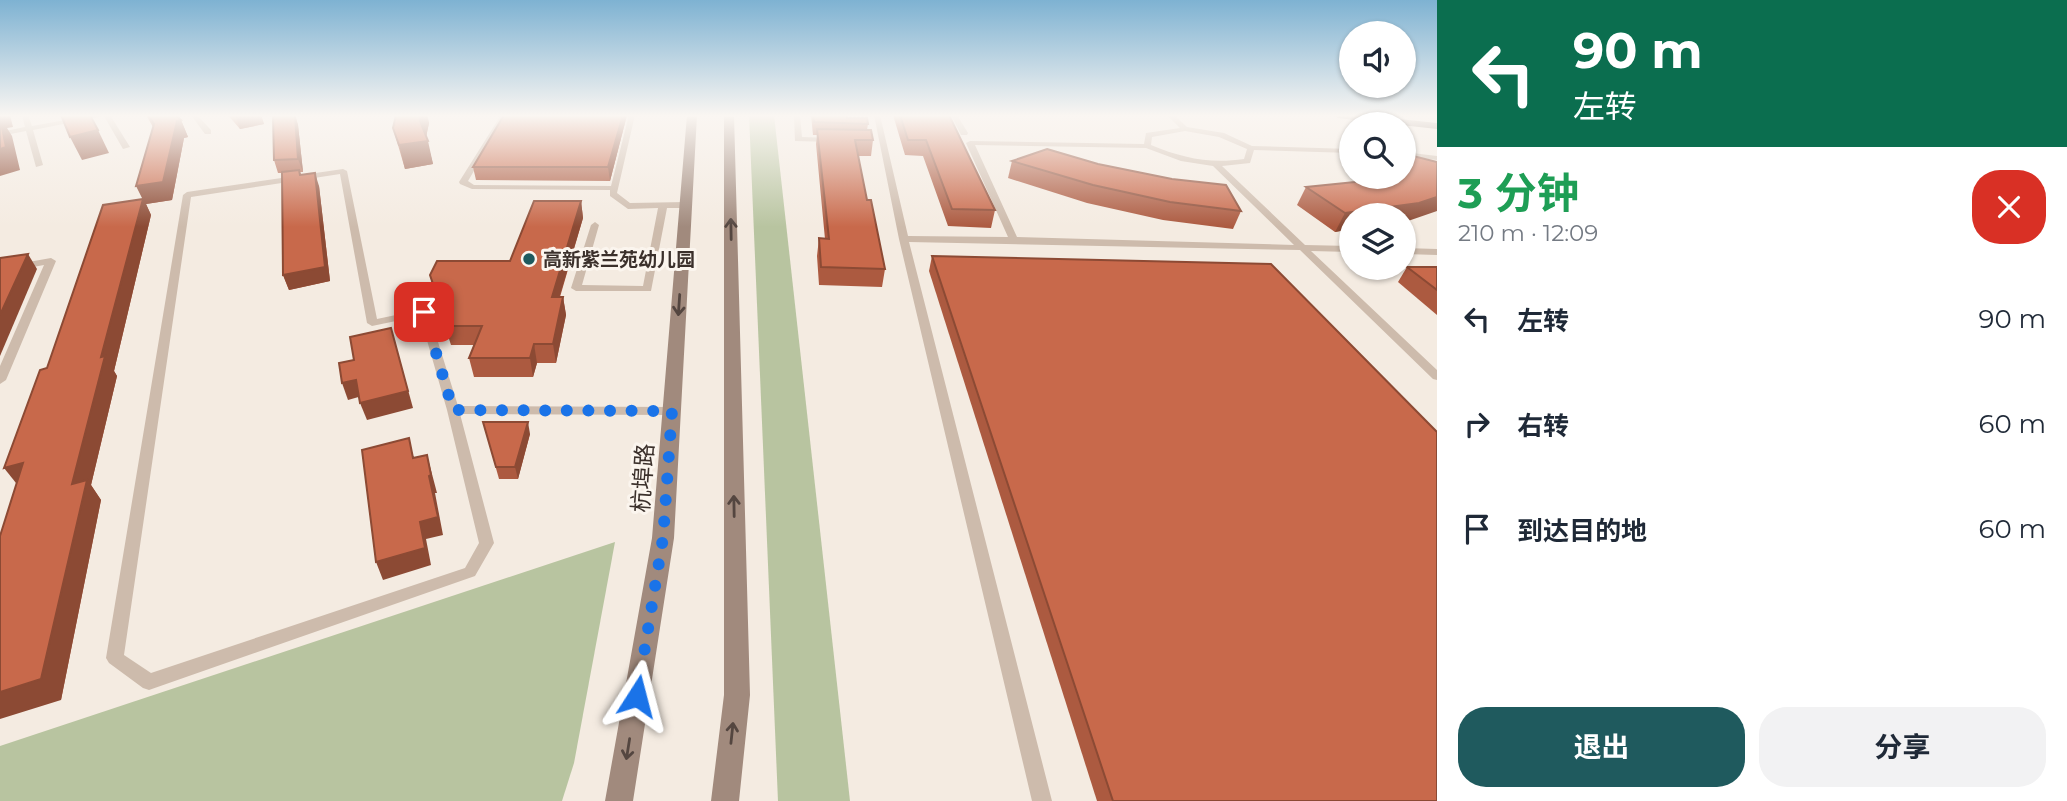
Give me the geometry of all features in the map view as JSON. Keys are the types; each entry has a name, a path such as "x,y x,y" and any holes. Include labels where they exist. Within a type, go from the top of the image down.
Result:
{"main road":[{"name":"杭埠路","path":"619,801 663,538 690,152"},
{"path":"725,801 737,695 730,152"}],"lane":[{"path":"35,152 39,165"},
{"path":"481,152 463,182 472,187 614,188"},
{"path":"623,152 613,194 628,206 686,205"},
{"path":"885,152 904,239 1042,801"},
{"path":"974,152 1014,240"},
{"path":"1161,152 1176,159 1217,166 1247,161 1250,152"},
{"path":"1416,155 1437,158"},
{"path":"1217,166 1437,376"},
{"path":"343,171 372,323 424,312 453,410 487,543 470,572 149,682 115,658 187,195 343,171"},
{"path":"595,225 576,289 647,289 663,205"},
{"path":"904,239 1339,249"},
{"path":"1416,251 1437,252"},
{"path":"0,270 51,261 0,380"},
{"path":"453,410 672,411"}],"green space":[{"path":"751,152 778,152 850,801 778,801"},
{"path":"615,542 574,763 562,801 0,801 0,746"}],"building":[{"path":"146,152 170,152 163,182 136,186"},
{"path":"274,152 298,152 298,159 274,160"},
{"path":"482,152 612,152 608,167 473,167"},
{"path":"820,152 857,152 867,200 871,200 885,269 821,267 819,238 829,239"},
{"path":"931,152 967,152 995,210 952,209"},
{"path":"1037,152 1058,152 1098,164 1172,179 1226,185 1241,211 1170,202 1093,185 1012,161"},
{"path":"1416,157 1437,162 1437,197 1419,203 1339,203 1339,209 1306,187 1339,184 1339,189 1416,189"},
{"path":"299,170 300,175 315,173 325,267 283,275 282,172"},
{"path":"143,199 101,357 105,356 72,484 87,480 41,679 0,692 0,536 23,463 4,468 40,370 47,368 103,205"},
{"path":"534,201 581,201 552,297 563,297 553,344 534,344 530,358 469,358 482,326 447,326 430,275 437,261 510,261"},
{"path":"28,254 0,315 0,258"},
{"path":"932,256 1271,264 1437,432 1437,801 1113,801"},
{"path":"1416,267 1437,267 1437,290 1416,274"},
{"path":"391,328 408,391 360,403 356,380 342,383 339,363 354,360 350,337"},
{"path":"483,422 528,422 515,467 496,467"},
{"path":"409,438 413,458 427,455 438,517 420,522 425,548 376,562 362,450"}],"place":[{"name":"高新紫兰苑幼儿园","path":"529,259"}],"route":[{"path":"424,312 453,410 672,411 663,538 637,696"}]}
